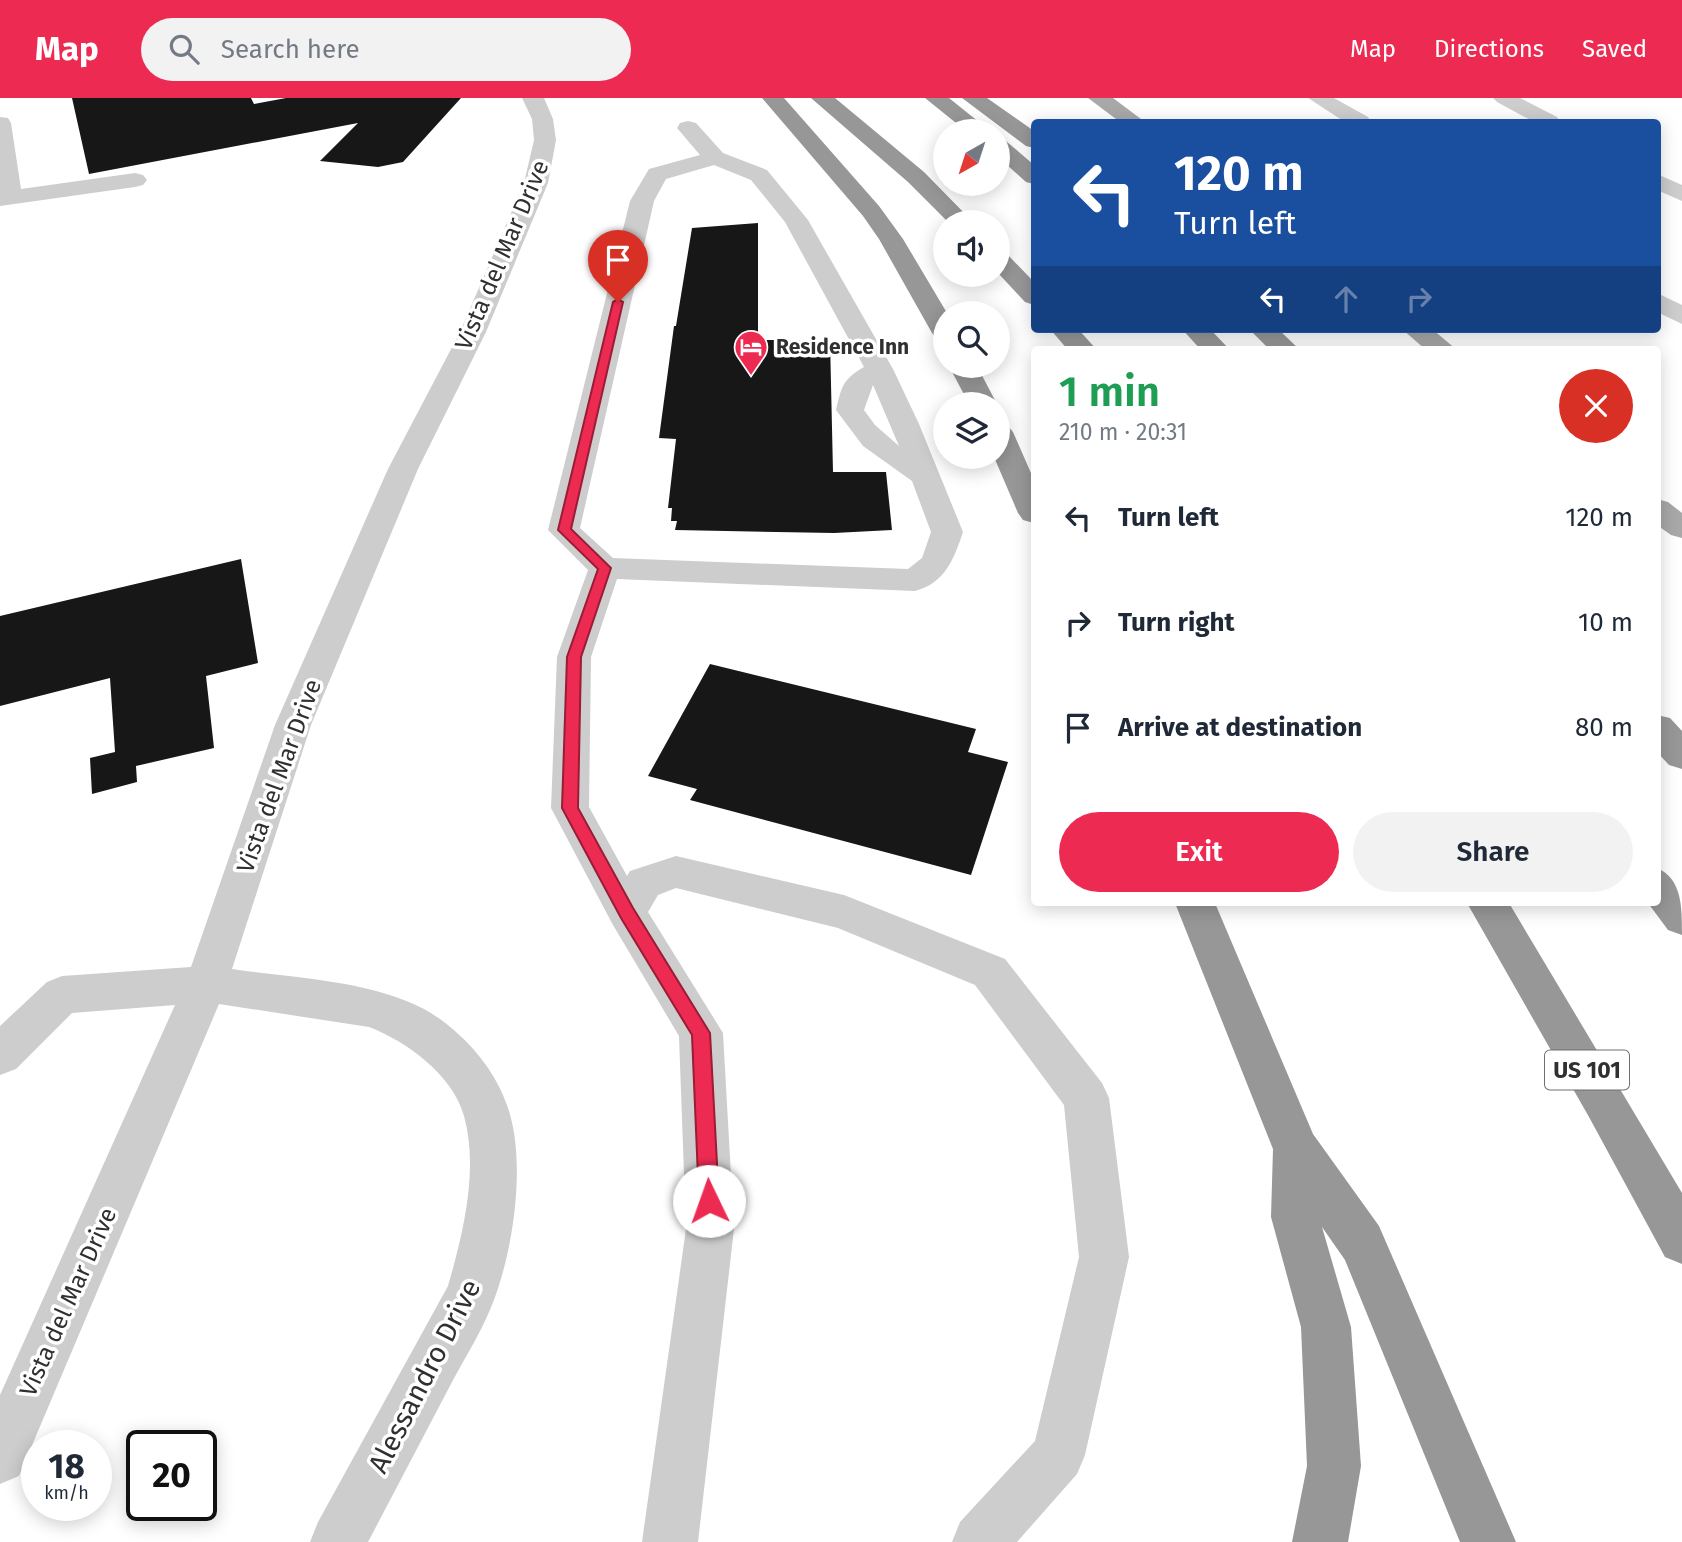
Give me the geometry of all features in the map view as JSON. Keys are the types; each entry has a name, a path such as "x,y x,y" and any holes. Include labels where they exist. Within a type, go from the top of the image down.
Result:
{"highway":[{"path":"773,98 871,211 891,239 933,312"},
{"path":"822,98 916,177 949,210"},
{"path":"936,98 963,119"},
{"path":"973,98 1031,139"},
{"path":"1010,156 1031,174"},
{"path":"1010,272 1031,294"},
{"path":"1067,333 1079,346"},
{"path":"1199,333 1212,346"},
{"path":"1267,333 1281,346"},
{"path":"1010,459 1031,506"},
{"path":"1661,732 1682,755"},
{"path":"1661,889 1682,918"},
{"path":"1196,906 1296,1149 1362,1243 1488,1542"},
{"name":"US 101","path":"1490,906 1605,1102 1682,1240"},
{"path":"1296,1149 1295,1217 1325,1327 1334,1466 1320,1542"}],"main road":[{"path":"1099,98 1129,119"},
{"path":"1420,333 1438,346"},
{"path":"1661,512 1682,528"}],"street":[{"name":"Vista del Mar Drive","path":"0,1457 206,984 293,725 402,469 473,332 545,159 546,130 533,98"},
{"path":"1319,98 1355,119"},
{"path":"1504,98 1543,119"},
{"path":"0,124 6,198 135,180"},
{"path":"688,128 715,158 760,175 796,220 879,369 905,424 922,474 947,532 936,563 915,580 605,568 564,530 642,201 657,174 715,158"},
{"path":"1661,183 1682,194"},
{"path":"1661,303 1682,316"},
{"path":"879,369 857,383 850,410 862,430 876,445 922,474"},
{"path":"605,568 574,657 570,808 627,913 701,1033 710,1229 670,1542"},
{"path":"627,913 644,883 676,872 844,912 990,972 1086,1098 1104,1257 1058,1455 980,1542"},
{"name":"Alessandro Drive","path":"0,1055 62,995 206,984 328,999 371,1008 407,1022 442,1045 466,1076 486,1109 493,1151 491,1197 484,1246 471,1295 338,1542"}],"building":[{"path":"72,98 251,98 254,104 286,98 461,98 403,162 378,167 320,161 358,123 89,174"},
{"name":"Residence Inn","path":"758,223 758,340 830,340 833,472 886,472 892,530 834,533 675,530 677,521 671,521 672,508 668,508 676,439 659,438 674,326 692,228"},
{"path":"241,559 258,663 206,676 214,748 136,766 137,782 92,794 90,758 115,752 110,678 0,706 0,616"},
{"path":"710,664 976,729 968,752 1008,762 971,875 690,800 697,789 648,776"}],"place":[{"name":"Residence Inn","path":"751,377"}],"route":[{"path":"618,302 564,530 605,568 574,657 570,808 627,913 701,1033 709,1201"}]}
